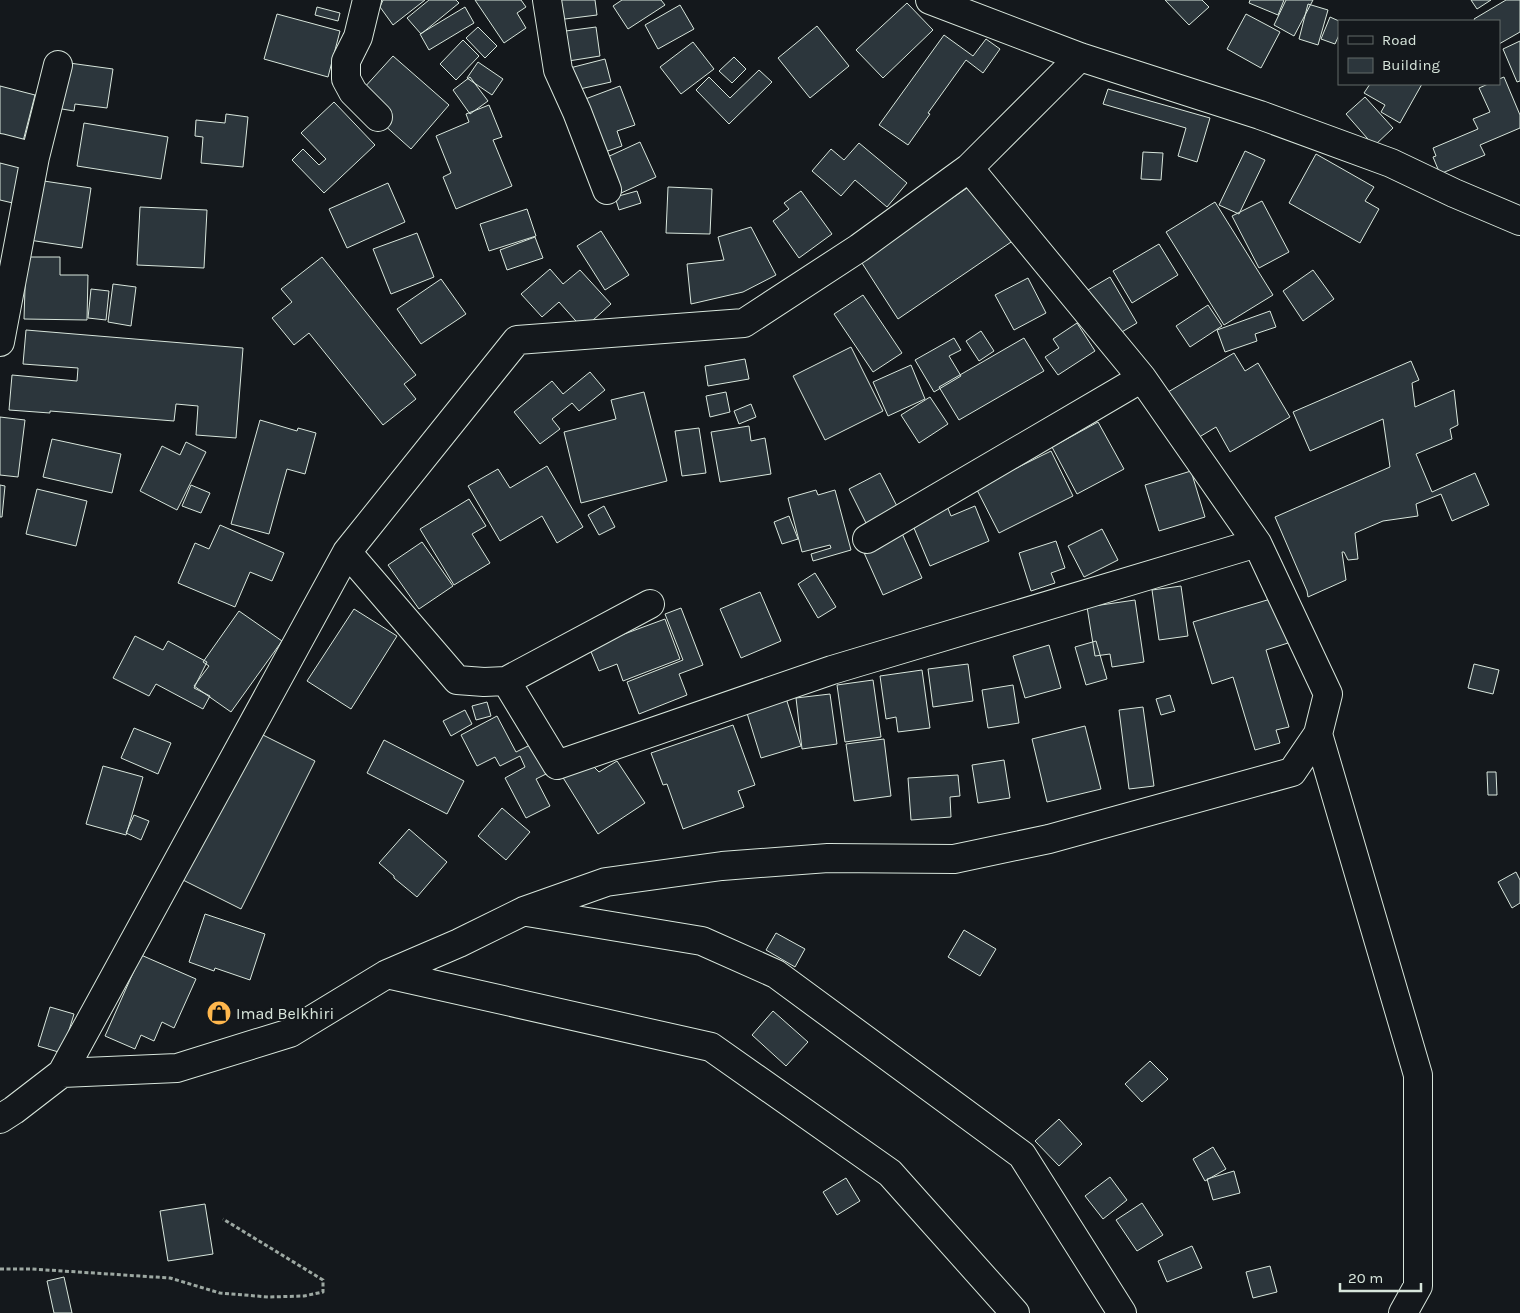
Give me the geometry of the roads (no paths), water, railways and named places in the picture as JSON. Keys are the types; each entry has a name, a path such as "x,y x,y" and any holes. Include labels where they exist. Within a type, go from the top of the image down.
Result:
{"street":[{"path":"367,0 358,37 346,61 346,79 353,92 378,117"},
{"path":"547,0 558,70 577,112 607,190"},
{"path":"930,0 1080,57 1260,115 1391,163 1454,193 1520,221"},
{"path":"0,1119 62,1073 347,552 517,340 744,322 859,248 968,168 1080,57"},
{"path":"0,342 35,157 58,65"},
{"path":"0,148 35,157"},
{"path":"62,1073 177,1068 290,1033 387,974 459,943 524,911 606,882 722,866 828,858 954,858 1049,839 1292,772 1318,734 1328,694 1257,543 1142,378 968,168"},
{"path":"866,539 1142,378"},
{"path":"506,681 557,765 832,670 1257,543"},
{"path":"347,552 457,680 506,681 650,604"},
{"path":"1318,734 1418,1075 1418,1286 1425,1313"},
{"path":"524,911 702,941 776,974 1022,1155 1122,1313"},
{"path":"387,974 711,1047 890,1173 1015,1313"},
{"path":"1403,1313 1418,1286"}],"place":[{"name":"Imad Belkhiri","path":"219,1013"}]}
